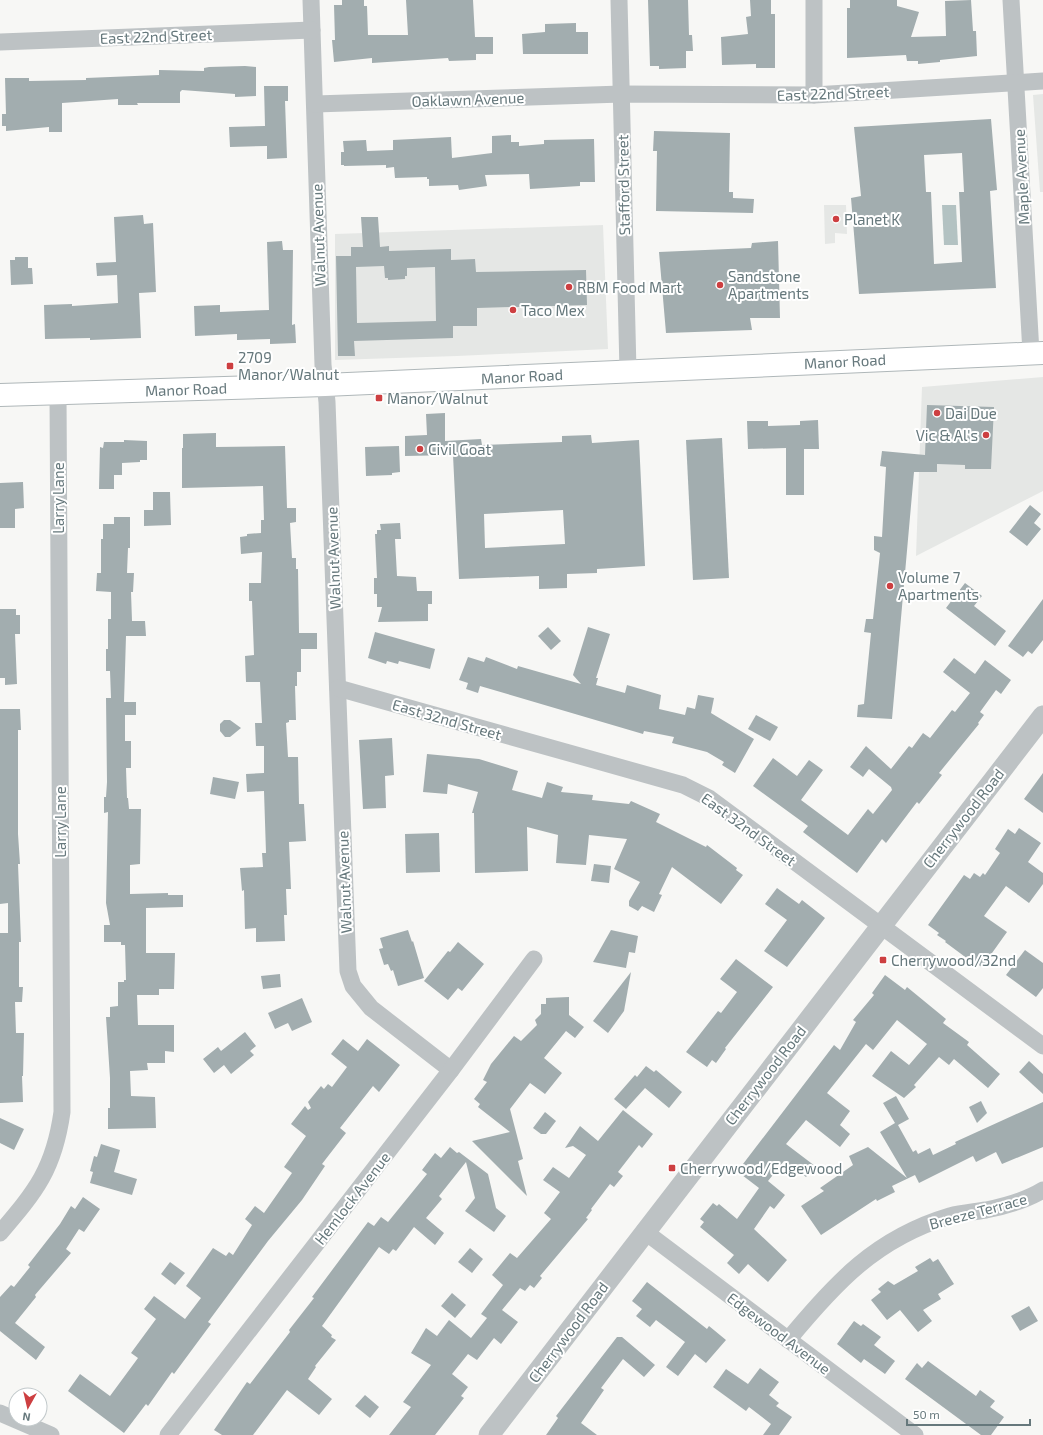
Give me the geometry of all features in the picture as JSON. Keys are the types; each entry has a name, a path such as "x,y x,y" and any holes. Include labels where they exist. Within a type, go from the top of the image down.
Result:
{"main road":[{"name":"Manor Road","path":"0,395 325,384 1037,353"}],"street":[{"name":"Walnut Avenue","path":"311,0 317,205 338,688 348,971 353,986 371,1008 451,1070"},
{"name":"Stafford Street","path":"619,0 628,371"},
{"path":"814,0 814,95"},
{"name":"Maple Avenue","path":"1010,0 1015,83 1037,353"},
{"name":"East 22nd Street","path":"0,42 312,30"},
{"name":"East 22nd Street","path":"622,94 814,95 1043,81"},
{"name":"Oaklawn Avenue","path":"315,104 622,94"},
{"name":"Larry Lane","path":"0,1233 31,1197 44,1177 59,1134 62,1112 58,393"},
{"name":"East 32nd Street","path":"338,688 675,783 696,791 709,798 1043,1046"},
{"name":"Cherrywood Road","path":"489,1435 644,1231 1043,716"},
{"name":"Hemlock Avenue","path":"168,1435 451,1070 534,959"},
{"name":"Breeze Terrace","path":"788,1340 824,1295 852,1270 879,1249 903,1234 931,1222 955,1215 1008,1205 1033,1196 1043,1190"},
{"name":"Edgewood Avenue","path":"644,1231 915,1435"},
{"path":"0,1413 51,1435"}],"shaded area":[{"path":"1043,94 1043,192 1040,192 1033,95"},
{"name":"Planet K","path":"824,205 846,205 847,234 835,233 835,243 825,244"},
{"path":"942,205 956,205 958,245 944,245"},
{"path":"603,225 608,349 335,360 335,234"},
{"path":"1043,377 1043,491 916,556 922,387"}],"building":[{"path":"342,0 364,0 364,6 367,6 368,35 408,35 406,0 473,0 475,37 493,37 493,54 476,54 476,60 449,61 448,58 372,63 372,58 334,62 332,40 335,40 334,5 342,5"},
{"path":"648,0 688,0 689,35 692,35 693,51 686,51 686,68 659,69 659,66 650,66"},
{"path":"750,0 771,0 771,14 775,14 775,68 756,68 756,64 722,65 721,37 748,34 746,17 751,16"},
{"path":"850,0 897,0 897,6 919,12 911,37 946,36 945,1 971,0 973,31 976,31 977,56 918,64 918,61 907,61 906,55 847,58 847,8 850,8"},
{"path":"576,23 576,32 588,32 588,54 523,54 522,34 545,32 545,24"},
{"path":"209,67 256,67 256,96 235,97 235,94 182,90 180,92 180,103 137,103 138,105 118,105 118,99 62,103 62,132 49,132 49,127 6,131 6,126 2,126 2,114 6,114 5,78 29,78 29,81 86,80 86,78 159,75 159,70 204,71 204,68"},
{"path":"264,86 288,86 288,101 285,101 287,158 267,159 267,146 230,147 229,127 265,126"},
{"path":"991,119 997,190 990,191 996,288 859,294 851,198 861,196 854,127","holes":["962,153 964,192 959,192 962,262 934,264 931,192 926,192 924,155"]},
{"path":"654,131 730,133 729,192 733,192 733,198 754,199 753,213 656,211 657,151 653,151"},
{"path":"511,135 511,142 519,142 519,146 544,144 544,140 594,139 595,182 580,182 580,186 530,189 529,174 485,175 487,186 459,190 458,185 429,186 429,179 427,179 427,177 395,178 394,167 386,168 386,165 341,165 341,152 344,152 343,141 366,140 367,151 393,150 393,140 451,137 452,158 492,153 492,136"},
{"path":"143,215 144,224 153,223 156,292 139,293 141,338 90,340 90,338 45,339 44,305 72,304 72,306 118,303 117,275 97,276 96,263 116,262 114,217"},
{"path":"361,217 378,217 380,247 389,246 389,251 451,249 451,260 475,259 476,272 586,270 587,305 477,308 477,326 453,326 453,338 354,341 355,356 338,356 336,256 351,256 351,247 363,247","holes":["384,266 385,278 388,278 388,280 405,279 405,276 407,276 407,268 435,267 436,321 357,323 356,267"]},
{"path":"282,241 283,250 293,250 292,325 295,324 296,343 270,344 270,339 237,340 237,334 195,336 194,306 220,305 220,312 269,310 267,242"},
{"name":"Sandstone Apartments","path":"778,241 780,318 750,318 752,330 666,333 659,252 751,248 752,243"},
{"path":"15,257 28,257 28,268 32,268 33,284 11,285 10,260 15,260"},
{"name":"Volume 7 Apartments","path":"927,405 994,407 991,469 965,469 965,465 937,464 937,472 914,472 892,719 857,717 858,705 864,704 871,633 864,632 866,619 873,619 880,553 874,550 874,536 882,537 886,467 880,466 882,451 925,455"},
{"path":"445,413 445,441 481,439 482,445 562,442 562,436 591,435 592,443 639,440 645,566 597,569 597,573 567,574 567,588 539,589 539,576 459,579 453,455 405,456 405,436 427,435 426,414","holes":["563,510 565,544 485,548 484,514"]},
{"path":"818,420 819,449 804,449 804,495 786,495 786,448 748,449 747,421 768,421 768,426 800,425 800,421"},
{"path":"216,433 216,447 285,446 287,508 296,508 296,522 290,523 292,558 296,558 296,569 298,569 299,633 317,633 317,649 301,649 301,672 297,672 297,686 295,686 296,720 289,720 289,722 286,723 288,757 298,757 299,804 304,804 306,841 289,842 291,889 286,889 287,915 284,915 285,941 256,942 256,928 245,929 244,890 242,891 240,868 263,867 262,853 266,853 264,791 247,792 246,774 264,773 264,746 256,746 255,723 262,723 260,682 246,682 245,656 254,655 252,601 249,601 249,583 261,583 262,552 241,554 240,537 247,536 247,534 261,533 261,520 264,520 263,486 182,488 183,434"},
{"path":"722,438 729,578 693,580 686,440"},
{"path":"124,440 147,441 147,460 122,463 122,475 114,475 114,489 99,489 100,447 103,448 104,442 124,442"},
{"path":"399,446 400,472 392,473 392,475 366,476 365,447"},
{"path":"23,482 24,508 15,509 15,528 0,528 0,483"},
{"path":"153,492 170,492 171,525 144,526 144,510 153,510"},
{"path":"1030,505 1041,514 1034,523 1041,529 1027,546 1009,532"},
{"path":"114,517 130,517 130,548 128,548 127,573 134,573 133,592 131,592 132,621 145,621 146,636 126,636 124,702 136,702 136,715 125,715 125,741 131,741 131,768 126,768 127,798 129,809 141,809 140,864 130,865 130,894 168,893 168,895 183,895 183,907 146,908 146,953 175,953 174,989 159,989 159,995 137,995 138,1025 174,1025 174,1052 165,1051 165,1063 147,1063 148,1070 130,1071 131,1096 155,1097 156,1128 108,1129 110,1078 106,1017 110,1017 110,1007 118,1006 118,982 124,982 124,980 126,980 125,945 121,945 121,942 104,942 104,925 110,925 106,903 108,812 104,813 104,797 106,797 107,782 106,698 111,698 110,671 106,671 106,649 108,649 108,619 111,619 111,592 96,591 97,573 101,573 101,539 103,539 103,524 114,524"},
{"path":"400,523 401,539 395,539 397,576 416,577 417,591 432,591 432,604 428,604 428,621 378,622 382,607 377,607 377,594 374,594 374,578 377,578 375,534 377,534 377,530 381,530 380,524"},
{"path":"965,583 982,596 974,606 1006,631 995,646 946,608"},
{"path":"1043,599 1043,640 1032,654 1028,651 1023,657 1008,646"},
{"path":"0,609 16,609 16,615 20,615 20,634 15,634 17,684 5,685 5,678 0,678"},
{"path":"548,627 561,641 551,650 538,636"},
{"path":"588,627 610,634 596,678 598,678 596,685 625,693 627,685 661,695 659,709 685,715 687,707 695,709 698,695 714,698 711,713 754,739 735,773 722,765 724,762 707,752 672,743 674,737 644,731 643,734 480,686 478,693 466,689 468,683 459,680 468,657 484,662 486,657 517,669 518,666 581,684 573,675"},
{"path":"375,632 435,649 430,669 399,661 398,664 387,661 386,664 368,658"},
{"path":"954,658 975,674 985,660 1011,680 1001,694 996,690 980,712 984,715 978,723 979,724 939,773 942,775 919,804 917,802 886,843 882,839 857,873 803,832 808,826 753,786 773,758 797,776 809,760 823,770 801,800 848,835 868,809 873,814 892,790 891,787 869,769 863,777 850,767 866,746 891,769 909,746 912,748 923,733 930,738 952,710 955,712 970,693 943,672"},
{"path":"0,709 20,709 21,730 18,730 18,834 20,864 18,864 21,942 19,942 19,987 23,987 22,1002 15,1002 16,1033 24,1033 22,1076 23,1102 0,1103 0,933 8,933 8,903 0,904"},
{"path":"756,715 778,727 770,741 748,729"},
{"path":"224,720 230,720 241,728 230,737 225,737 220,731 220,724"},
{"path":"392,738 394,775 385,776 386,808 363,809 359,740"},
{"path":"427,754 479,759 518,771 512,790 542,798 547,782 563,787 561,792 593,795 592,800 629,804 631,801 660,814 656,822 706,847 707,845 737,868 736,870 743,875 721,904 672,867 659,894 662,895 654,912 642,906 638,911 629,906 629,901 640,882 614,869 627,839 589,835 586,865 556,863 558,835 527,827 528,871 475,873 474,813 472,813 478,792 448,784 447,794 423,792"},
{"path":"1043,773 1043,813 1024,799"},
{"path":"213,777 239,782 235,799 210,794"},
{"path":"1019,828 1041,843 1028,862 1043,873 1043,884 1029,903 1006,886 984,916 1007,932 982,967 972,962 945,942 946,941 937,935 939,933 928,925 964,875 970,879 974,873 980,877 983,873 985,875 1000,853 995,849 1008,829 1015,834"},
{"path":"439,833 440,872 406,873 405,834"},
{"path":"594,864 611,866 609,883 591,881"},
{"path":"777,888 799,904 802,900 825,918 787,967 764,951 787,920 765,904"},
{"path":"408,930 412,942 413,941 424,978 398,986 393,970 391,971 388,964 384,965 379,949 383,948 380,938"},
{"path":"611,930 638,936 635,953 629,952 626,968 593,962"},
{"path":"458,942 484,964 462,991 458,988 448,1000 424,981 448,951 450,952"},
{"path":"1025,950 1043,963 1043,988 1036,997 1006,975"},
{"path":"736,959 773,987 725,1048 726,1049 716,1063 712,1060 707,1067 686,1052 718,1011 721,1013 737,992 720,979"},
{"path":"631,972 624,1011 608,1033 593,1021"},
{"path":"280,974 281,987 263,989 261,976"},
{"path":"885,975 905,990 907,987 946,1019 943,1023 969,1042 967,1045 1000,1074 988,1088 954,1059 949,1065 939,1057 914,1085 916,1087 904,1098 872,1076 891,1051 909,1065 927,1044 897,1020 873,1050 866,1044 827,1093 850,1111 840,1125 850,1134 840,1147 806,1120 786,1144 815,1166 806,1177 784,1161 768,1181 785,1195 774,1209 770,1206 754,1229 787,1260 768,1282 748,1264 739,1274 727,1263 734,1255 700,1227 704,1222 700,1219 713,1203 717,1206 719,1204 737,1219 759,1188 742,1175 748,1168 743,1164 834,1045 840,1050 856,1022 853,1020 874,995 872,993"},
{"path":"569,997 569,1015 584,1027 575,1038 566,1031 544,1058 562,1073 545,1094 530,1083 510,1109 523,1159 518,1161 527,1196 472,1141 510,1132 478,1107 480,1104 474,1099 487,1082 483,1080 491,1064 514,1036 521,1041 537,1025 535,1020 541,1014 541,1004 546,1004 546,998"},
{"path":"302,998 312,1022 292,1031 288,1023 275,1029 268,1013"},
{"path":"245,1032 256,1046 250,1051 254,1055 231,1074 224,1065 214,1073 203,1059 218,1047 221,1051"},
{"path":"343,1039 358,1051 367,1039 400,1065 379,1092 373,1086 340,1128 346,1133 322,1164 325,1166 302,1200 268,1241 208,1322 211,1324 174,1374 172,1372 148,1406 146,1404 124,1433 68,1391 80,1374 110,1396 138,1358 131,1353 156,1319 144,1309 154,1296 185,1319 201,1298 186,1286 213,1248 226,1256 229,1252 233,1255 252,1225 245,1219 255,1206 264,1213 292,1173 284,1167 306,1136 291,1124 305,1106 308,1110 311,1108 308,1102 321,1086 324,1089 328,1084 332,1087 347,1067 331,1054"},
{"path":"1029,1061 1043,1074 1043,1094 1019,1072"},
{"path":"646,1066 654,1072 656,1070 682,1092 669,1108 645,1088 626,1109 614,1099 635,1075 637,1077"},
{"path":"896,1096 909,1119 898,1125 913,1152 916,1150 918,1154 930,1148 933,1155 956,1144 955,1142 1043,1102 1043,1147 1002,1164 996,1152 976,1162 973,1156 919,1183 915,1175 892,1186 895,1192 877,1201 876,1199 821,1235 801,1206 824,1191 820,1188 853,1165 849,1156 868,1147 907,1178 880,1132 895,1123 883,1103"},
{"path":"981,1101 987,1113 977,1123 969,1107"},
{"path":"623,1110 653,1134 642,1148 639,1145 618,1172 623,1176 614,1187 610,1184 591,1209 592,1210 586,1218 588,1219 540,1276 542,1278 534,1288 530,1285 525,1291 520,1288 502,1310 518,1322 501,1344 494,1338 477,1360 468,1354 452,1374 468,1387 461,1396 464,1398 435,1435 389,1435 411,1407 403,1402 431,1365 411,1353 426,1328 437,1336 449,1320 471,1338 487,1318 481,1314 503,1285 492,1275 510,1253 517,1258 551,1219 544,1213 560,1192 543,1180 553,1167 569,1178 586,1155 573,1146 565,1148 580,1126 598,1141"},
{"path":"545,1112 556,1121 546,1134 541,1134 533,1128"},
{"path":"0,1118 24,1129 14,1150 0,1143"},
{"path":"101,1144 120,1150 114,1172 137,1179 132,1195 90,1183 93,1172 90,1171 94,1156 97,1157"},
{"path":"450,1147 488,1174 496,1208 506,1216 494,1232 465,1211 475,1198 466,1162 439,1196 442,1199 426,1218 444,1233 435,1245 414,1227 396,1251 393,1249 389,1254 379,1247 322,1326 332,1335 331,1337 336,1340 315,1366 316,1367 308,1379 332,1399 319,1415 287,1390 253,1435 222,1435 214,1430 247,1382 250,1384 290,1332 289,1330 314,1298 312,1297 368,1222 374,1226 381,1217 388,1222 427,1174 422,1170 435,1153 441,1158"},
{"path":"83,1197 100,1209 84,1232 79,1229 66,1249 71,1253 35,1295 36,1297 15,1323 45,1347 36,1360 0,1331 0,1297 11,1285 14,1287 30,1267 28,1265 60,1224 71,1206 75,1209"},
{"path":"470,1248 483,1259 472,1273 458,1262"},
{"path":"930,1258 933,1262 938,1259 954,1284 938,1294 941,1299 923,1310 932,1321 918,1332 900,1310 887,1320 871,1300 881,1292 878,1289 888,1281 894,1285 918,1271 915,1267"},
{"path":"170,1262 185,1273 175,1285 161,1274"},
{"path":"647,1282 707,1329 709,1326 726,1340 706,1363 695,1354 678,1376 666,1367 685,1342 656,1320 650,1327 636,1316 642,1309 632,1301"},
{"path":"452,1293 466,1305 455,1318 441,1306"},
{"path":"1029,1306 1038,1321 1020,1331 1011,1316"},
{"path":"854,1321 861,1326 863,1324 881,1337 874,1345 895,1361 885,1374 864,1359 861,1363 837,1344"},
{"path":"617,1337 622,1337 655,1365 644,1377 623,1359 601,1388 604,1390 581,1423 597,1435 546,1435 558,1418 556,1416"},
{"path":"928,1361 976,1396 980,1390 995,1401 990,1407 1004,1417 991,1435 981,1435 905,1379 917,1363 922,1368"},
{"path":"760,1368 779,1382 769,1395 779,1403 776,1406 792,1417 779,1435 763,1435 771,1424 749,1407 746,1411 713,1387 726,1369 748,1384"},
{"path":"365,1395 379,1407 370,1418 355,1406"}],"place":[{"name":"Planet K","path":"836,219"},
{"name":"Sandstone Apartments","path":"720,285"},
{"name":"RBM Food Mart","path":"569,287"},
{"name":"Taco Mex","path":"513,310"},
{"name":"2709 Manor/Walnut","path":"230,366"},
{"name":"Manor/Walnut","path":"379,398"},
{"name":"Dai Due","path":"937,413"},
{"name":"Vic & Al's","path":"986,435"},
{"name":"Civil Goat","path":"420,449"},
{"name":"Volume 7 Apartments","path":"890,586"},
{"name":"Cherrywood/32nd","path":"883,960"},
{"name":"Cherrywood/Edgewood","path":"672,1168"}]}
